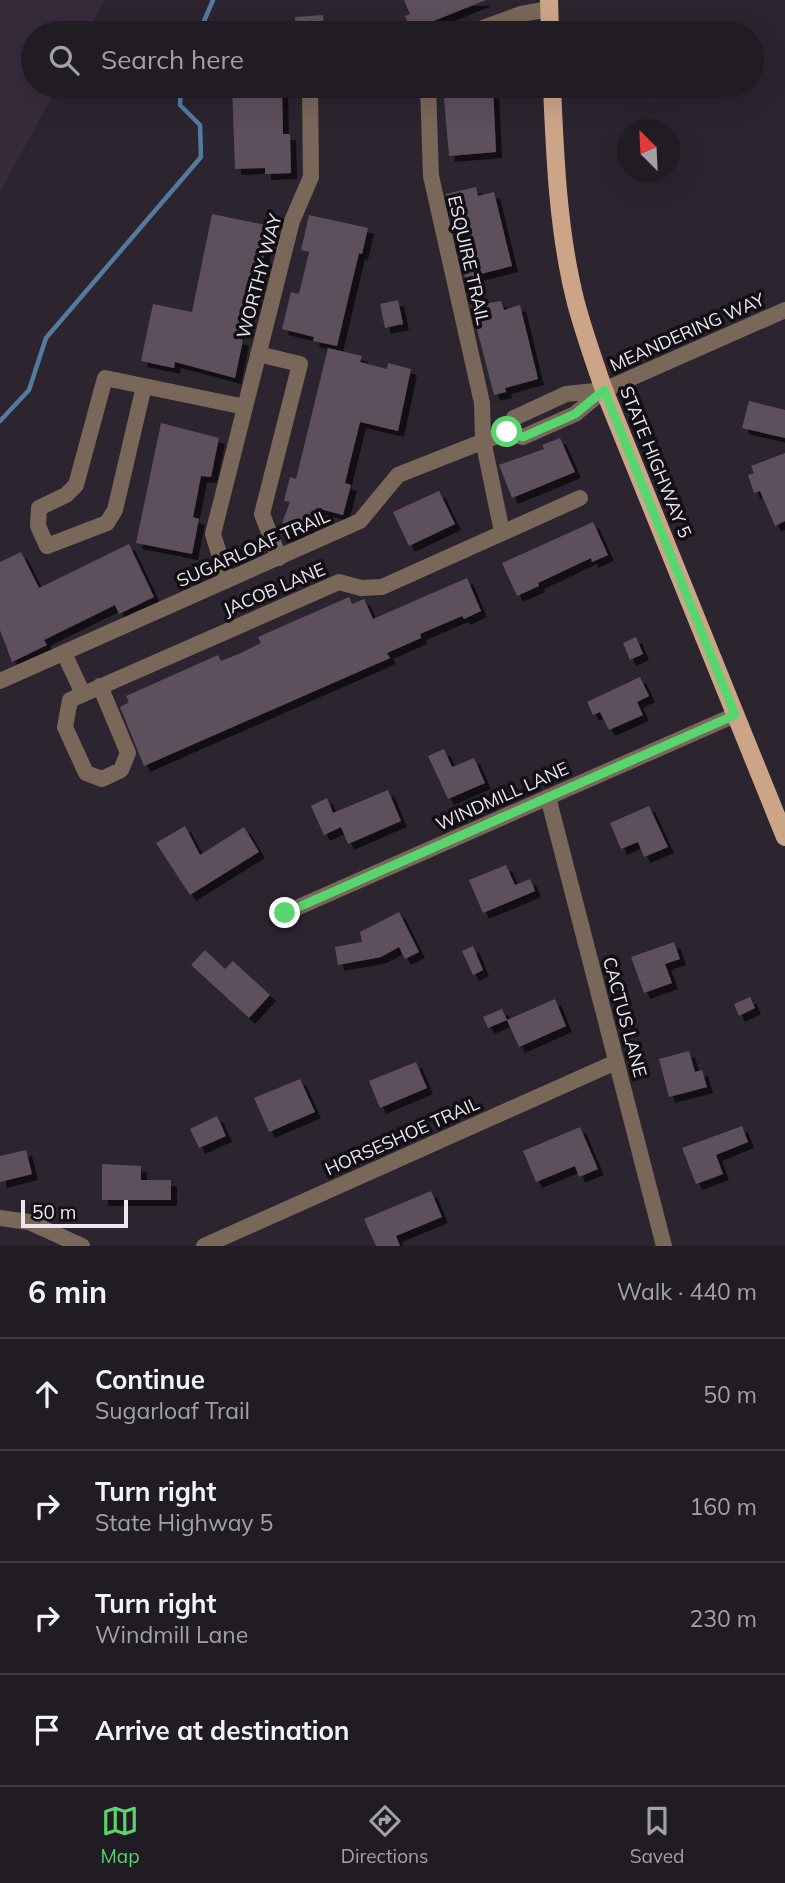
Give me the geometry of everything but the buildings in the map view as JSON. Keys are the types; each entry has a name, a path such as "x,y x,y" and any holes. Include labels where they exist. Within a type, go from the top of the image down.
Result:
{"main road":[{"name":"STATE HIGHWAY 5","path":"553,98 556,164 570,272 584,333 604,390 735,715 784,828"}],"street":[{"path":"502,21 549,4"},
{"name":"WORTHY WAY","path":"227,580 213,534 292,221 311,177 310,98"},
{"name":"ESQUIRE TRAIL","path":"428,98 431,176 482,403 482,440 502,532"},
{"name":"MEANDERING WAY","path":"604,390 785,310"},
{"name":"WORTHY WAY","path":"258,354 300,364 262,514 279,558"},
{"path":"144,386 107,523 47,546 38,526 39,508 66,495 76,485 105,377 245,407"},
{"name":"SUGARLOAF TRAIL","path":"0,681 360,521 398,475 507,432 514,418 566,394 604,390"},
{"name":"JACOB LANE","path":"83,694 339,582 361,589 382,587 580,498"},
{"path":"64,653 83,694 70,700 65,727 86,773 102,779 121,770 128,753 100,686"},
{"name":"WINDMILL LANE","path":"285,913 735,715"},
{"name":"CACTUS LANE","path":"548,797 664,1246"},
{"name":"HORSESHOE TRAIL","path":"204,1246 616,1062"},
{"path":"0,1218 29,1222 82,1246"}],"shaded area":[{"path":"0,0 105,0 94,21 21,21 21,98 51,98 0,192"}],"waterway":[{"path":"204,21 213,0"},
{"path":"0,421 29,390 46,338 201,157 200,125 180,105 180,98"}],"route":[{"path":"285,913 735,715 604,390 575,414 523,437 507,432"}]}
